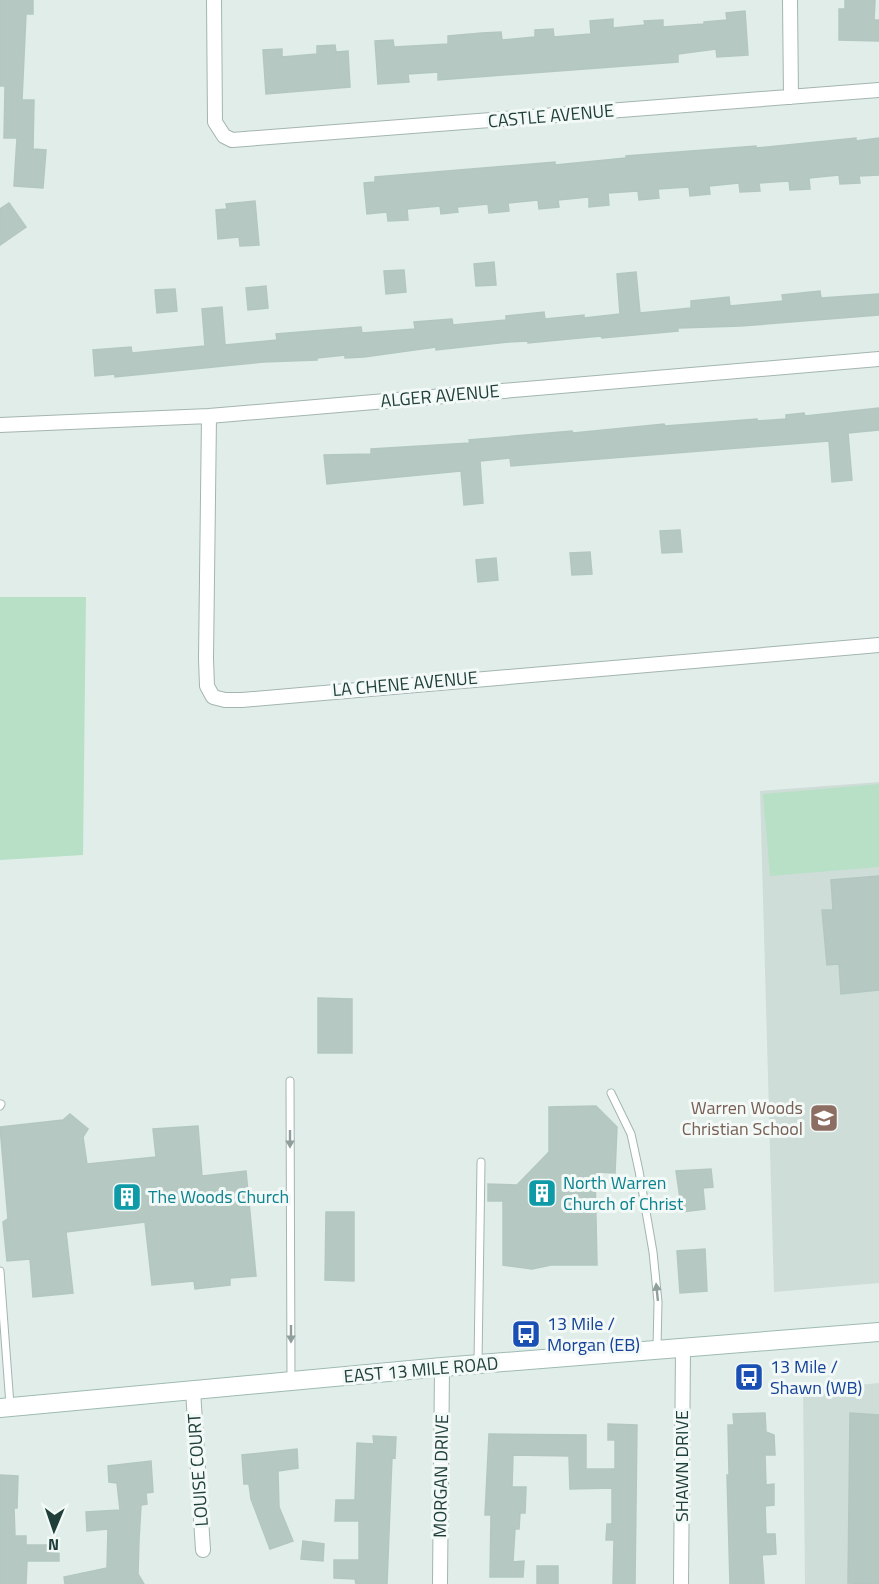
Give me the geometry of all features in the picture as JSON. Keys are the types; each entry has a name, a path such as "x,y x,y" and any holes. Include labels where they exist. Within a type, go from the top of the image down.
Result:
{"main road":[{"name":"EAST 13 MILE ROAD","path":"5,1408 442,1367 879,1332"}],"street":[{"name":"CASTLE AVENUE","path":"214,0 215,123 224,136 245,140 879,90"},
{"path":"790,0 790,97"},
{"name":"ALGER AVENUE","path":"0,425 209,416 879,359"},
{"name":"LA CHENE AVENUE","path":"209,416 206,677 207,686 213,697 242,700 358,688 879,645"},
{"name":"SHAWN DRIVE","path":"681,1584 683,1348"},
{"name":"MORGAN DRIVE","path":"440,1584 442,1367"},
{"name":"LOUISE COURT","path":"193,1390 203,1550"}],"lane":[{"path":"290,1081 291,1381"},
{"path":"611,1093 631,1134 639,1171 658,1302 657,1350"},
{"path":"478,1365 481,1162"},
{"path":"0,1271 5,1408"}],"shaded area":[{"name":"Warren Woods Christian School","path":"879,782 879,1283 774,1292 760,791"},
{"path":"879,1383 879,1584 805,1584 803,1390"}],"green space":[{"path":"0,597 86,597 83,855 0,860"},
{"path":"879,784 879,867 770,876 763,794"}],"building":[{"path":"0,0 33,0 33,14 26,14 22,100 34,100 33,149 46,150 43,188 14,186 17,138 4,138 5,86 0,86"},
{"path":"845,0 875,0 874,20 879,20 879,41 839,40 839,9 845,9"},
{"path":"745,11 748,55 717,57 716,49 678,54 678,62 438,80 438,72 408,74 409,82 378,84 375,41 393,40 394,47 448,44 448,36 482,33 501,32 502,40 535,37 535,30 553,29 554,37 591,34 590,21 613,19 613,28 645,25 644,21 663,20 663,27 727,20 726,13"},
{"path":"335,45 336,52 348,51 350,87 266,94 263,50 282,49 282,57 317,54 317,46"},
{"path":"856,138 856,141 879,138 879,175 859,176 860,183 840,184 839,175 809,178 810,189 790,190 789,181 759,183 760,191 740,192 739,183 709,186 710,194 690,196 689,187 658,189 659,198 639,200 638,191 608,193 609,205 589,207 589,197 558,200 559,207 539,209 538,200 508,203 509,211 489,213 488,204 457,207 458,212 441,214 440,206 407,209 408,220 388,221 387,212 367,214 364,183 375,182 375,177 555,162 555,165 626,158 626,156 756,146 756,148"},
{"path":"255,201 259,245 240,246 239,237 218,239 216,210 227,209 226,204"},
{"path":"9,203 26,227 0,245 0,209"},
{"path":"494,262 496,285 476,286 474,264"},
{"path":"404,270 406,292 386,294 384,271"},
{"path":"636,272 640,313 691,308 691,301 729,297 730,306 783,301 782,295 820,291 821,298 879,294 879,315 741,326 678,328 678,331 602,338 601,336 528,343 528,341 508,342 436,350 436,347 364,357 345,358 345,355 317,358 317,360 263,362 115,377 115,374 95,376 93,350 131,347 132,353 205,346 202,309 222,307 225,345 277,340 276,334 361,327 362,333 415,329 414,322 452,319 453,325 506,320 506,316 544,312 545,319 584,315 584,318 620,314 617,274"},
{"path":"266,286 268,308 248,310 246,288"},
{"path":"175,289 177,311 157,313 155,290"},
{"path":"879,408 879,430 848,433 852,480 832,482 829,441 511,466 510,458 480,461 483,503 464,505 461,471 327,484 324,455 371,454 371,449 470,443 469,440 572,431 573,433 664,424 665,426 786,419 786,415 804,413 805,416"},
{"path":"680,530 682,552 662,553 660,531"},
{"path":"590,552 592,574 572,575 570,553"},
{"path":"496,558 498,580 478,582 476,560"},
{"path":"879,876 879,990 841,994 839,964 827,965 822,910 833,910 831,880"},
{"path":"318,998 352,999 352,1053 318,1053"},
{"name":"North Warren Church of Christ","path":"596,1106 617,1127 615,1173 595,1172 597,1265 551,1265 532,1269 503,1265 503,1201 488,1201 488,1184 517,1185 549,1152 549,1107"},
{"name":"The Woods Church","path":"70,1114 88,1129 83,1137 87,1164 156,1157 153,1129 198,1126 202,1176 246,1171 256,1276 230,1278 230,1285 195,1289 194,1281 152,1285 145,1222 66,1232 73,1293 33,1297 30,1259 7,1261 3,1222 8,1219 0,1127 63,1120"},
{"path":"711,1169 713,1187 703,1188 705,1209 682,1212 676,1171"},
{"path":"326,1212 354,1212 354,1281 325,1280"},
{"path":"705,1249 707,1291 680,1293 677,1251"},
{"path":"765,1413 766,1432 774,1435 775,1455 765,1455 766,1485 774,1484 774,1505 765,1506 766,1534 775,1534 776,1554 762,1555 764,1584 730,1584 728,1425 734,1425 733,1414"},
{"path":"850,1413 879,1415 879,1584 848,1583"},
{"path":"608,1424 637,1425 635,1584 613,1584 614,1540 606,1540 607,1524 612,1524 612,1488 570,1489 569,1456 513,1455 512,1487 526,1487 525,1513 520,1513 519,1529 515,1529 513,1562 524,1561 523,1577 490,1577 491,1515 485,1515 489,1434 586,1435 586,1469 615,1469 615,1440 608,1440"},
{"path":"373,1436 396,1437 395,1458 392,1457 387,1584 356,1584 355,1579 334,1578 334,1560 359,1560 359,1521 335,1521 336,1500 355,1500 357,1443 374,1444"},
{"path":"297,1449 298,1468 278,1471 279,1507 293,1541 270,1549 251,1499 249,1484 244,1484 242,1455"},
{"path":"151,1461 153,1492 146,1493 147,1504 141,1505 139,1540 138,1574 144,1584 65,1584 64,1577 107,1568 108,1529 87,1531 86,1512 120,1510 117,1483 109,1482 108,1466"},
{"path":"0,1475 18,1476 17,1508 14,1508 15,1536 26,1536 26,1545 59,1545 59,1561 27,1561 26,1584 0,1584"},
{"path":"303,1541 324,1544 323,1561 301,1559"},
{"path":"537,1566 558,1566 558,1584 537,1584"}],"place":[{"name":"Warren Woods Christian School","path":"824,1118"},
{"name":"North Warren Church of Christ","path":"542,1193"},
{"name":"The Woods Church","path":"127,1197"},
{"name":"13 Mile / Morgan (EB)","path":"526,1334"},
{"name":"13 Mile / Shawn (WB)","path":"749,1377"}]}
